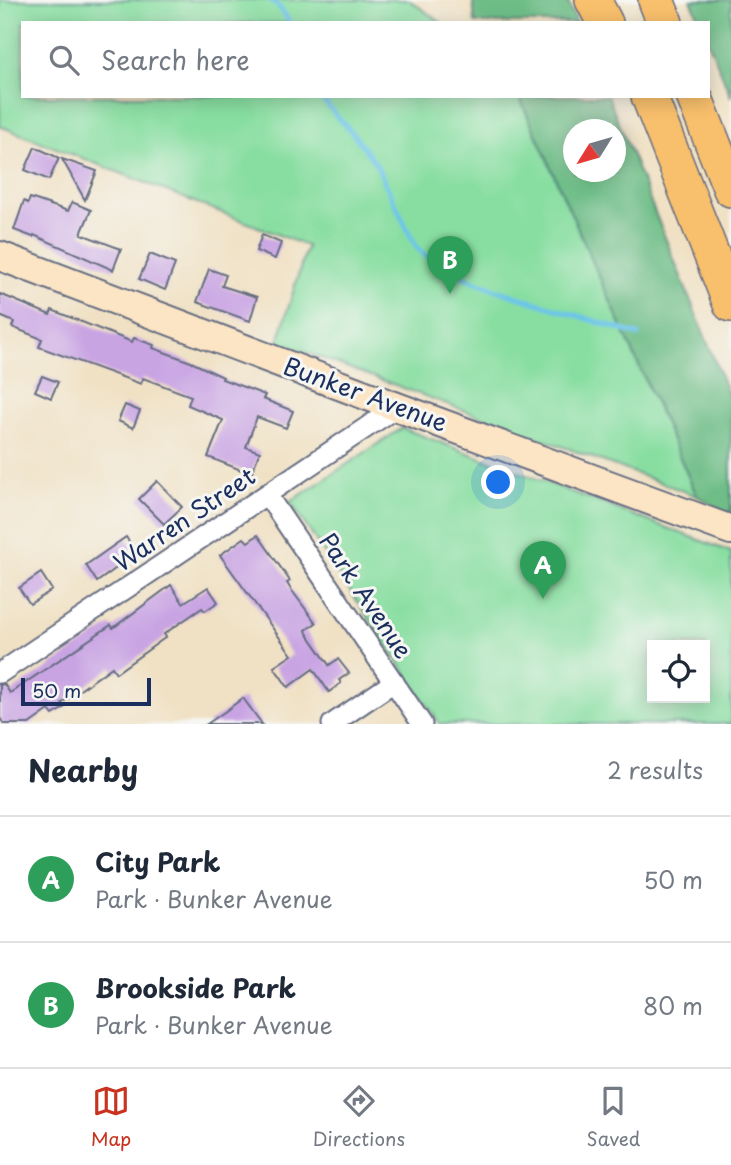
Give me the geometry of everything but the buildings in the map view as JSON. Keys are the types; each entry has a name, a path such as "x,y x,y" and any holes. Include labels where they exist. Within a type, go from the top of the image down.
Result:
{"highway":[{"path":"593,0 604,21"},
{"path":"611,0 619,21"},
{"path":"656,0 664,21"},
{"path":"650,98 731,304"},
{"path":"695,98 731,189"}],"street":[{"name":"Bunker Avenue","path":"0,257 731,530"},
{"name":"Warren Street","path":"0,673 397,407"},
{"name":"Park Avenue","path":"267,495 422,724"},
{"path":"332,724 394,682"}],"green space":[{"path":"0,0 409,0 439,21 21,21 21,98 520,98 697,496 278,342 307,246 0,126"},
{"path":"473,0 567,0 576,21 475,21"},
{"path":"691,0 731,0 731,97 710,46 710,21 700,21"},
{"path":"520,98 609,98 617,119 563,119 563,182 626,182 626,141 731,401 731,515 697,496"},
{"path":"402,428 731,552 731,724 440,724 290,502"}],"waterway":[{"path":"270,0 280,8 289,21"},
{"path":"321,98 376,164 416,247 438,267 502,292 639,335"}],"place":[{"name":"Brookside Park","path":"450,294"},
{"name":"City Park","path":"543,599"}]}
